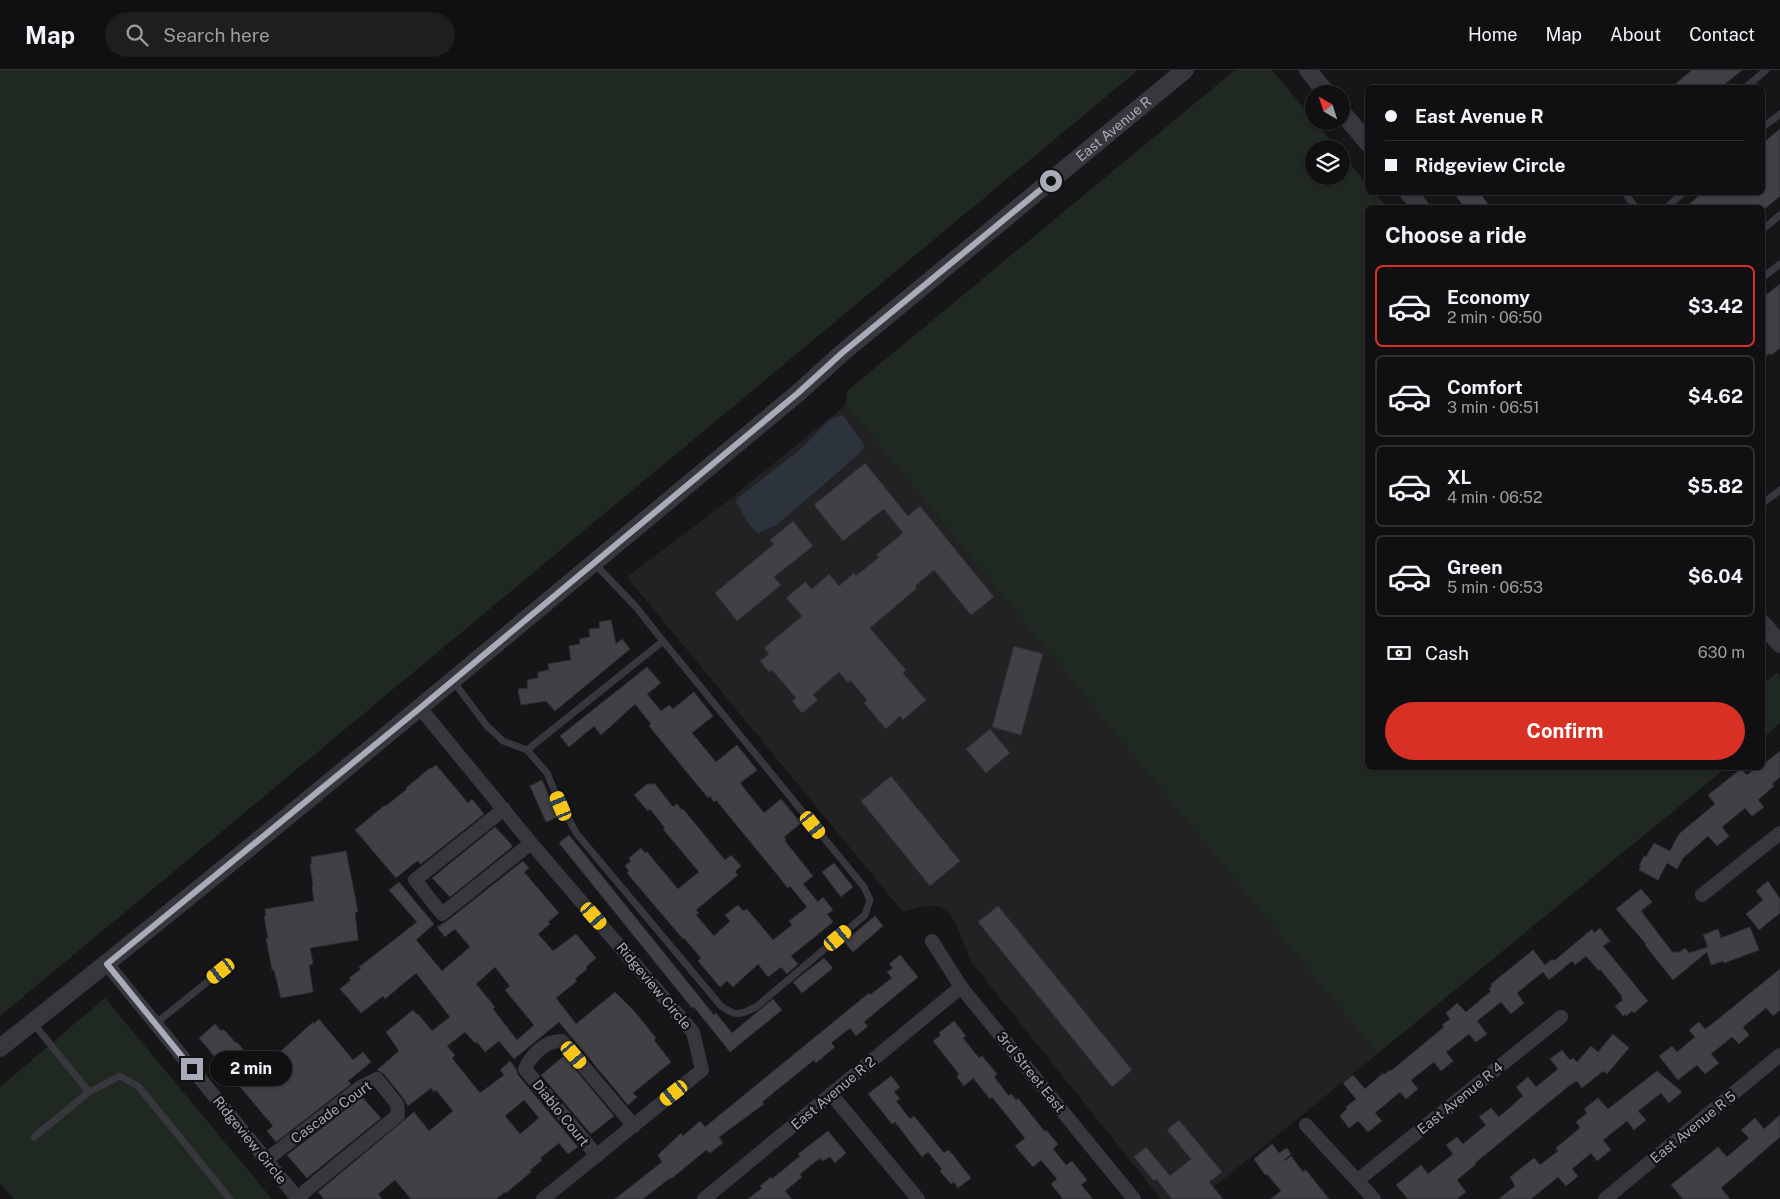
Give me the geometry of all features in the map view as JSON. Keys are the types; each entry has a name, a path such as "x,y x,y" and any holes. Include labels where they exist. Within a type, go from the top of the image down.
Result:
{"street":[{"name":"East Avenue R","path":"0,1048 107,964 420,708 798,393 857,341 1185,70"},
{"path":"1308,70 1320,85"},
{"path":"1350,122 1365,139"},
{"path":"1410,195 1419,205"},
{"path":"1765,626 1780,644"},
{"name":"Ridgeview Circle","path":"420,708 531,843 693,1032 702,1070 543,1199"},
{"path":"504,809 415,880 442,914 531,843"},
{"path":"1702,895 1780,832"},
{"name":"3rd Street East","path":"932,941 961,987 1134,1199"},
{"name":"Ridgeview Circle","path":"107,964 297,1198"},
{"name":"East Avenue R 2","path":"704,1199 961,987"},
{"name":"East Avenue R 4","path":"1358,1180 1561,1017"},
{"name":"Diablo Court","path":"597,1156 525,1069 529,1061 542,1048 555,1040 562,1041 634,1126"},
{"name":"East Avenue R 5","path":"1606,1199 1780,1055"},
{"name":"Cascade Court","path":"266,1160 362,1086 377,1079 397,1104 398,1115 297,1198"},
{"path":"832,1094 918,1199"},
{"path":"1306,1124 1374,1199"}],"lane":[{"path":"1748,85 1766,70"},
{"path":"1765,126 1780,114"},
{"path":"1669,205 1681,195"},
{"path":"1765,228 1780,215"},
{"path":"1765,276 1780,264"},
{"path":"1765,502 1780,490"},
{"path":"452,681 487,726 503,741 527,750 547,774 561,806 577,834 721,1006 732,1014 744,1013 756,1007 865,915 870,900 864,887 636,607 594,563"},
{"path":"527,750 663,641"},
{"path":"155,1024 221,971"},
{"path":"32,1022 89,1092"},
{"path":"34,1137 89,1092 120,1076 138,1086 230,1199"}],"shaded area":[{"path":"0,70 1138,70 0,1016"},
{"path":"1235,70 1272,70 1305,110 1305,130 1322,130 1330,140 1305,140 1305,185 1350,185 1350,164 1365,182 1365,195 1376,195 1385,205 1365,205 1365,770 1724,770 1377,1054 846,405 847,391"},
{"path":"846,405 1377,1054 1199,1199 1161,1199 972,963 950,914 939,906 925,906 903,912 627,577 720,507"},
{"path":"843,415 865,446 861,452 777,525 758,533 749,524 736,502 738,498 802,448 830,420"},
{"path":"1777,673 1780,676 1780,723 1765,736 1765,682"},
{"path":"105,998 272,1199 14,1199 0,1183 0,1087"}],"building":[{"path":"1692,70 1742,70 1724,85 1674,85"},
{"path":"1780,129 1780,196 1766,208 1765,205 1688,205 1700,195 1765,195 1765,142"},
{"path":"1455,195 1481,195 1489,205 1463,205"},
{"path":"1780,284 1780,348 1771,355 1770,353 1765,357 1765,296"},
{"path":"865,463 908,516 920,506 994,597 971,615 934,570 915,586 917,588 870,628 906,670 903,673 926,700 903,720 900,716 886,729 864,703 867,700 850,680 848,683 839,672 813,695 818,700 802,713 792,701 796,698 772,670 769,672 760,661 769,654 764,648 802,616 786,598 805,582 812,589 829,574 839,586 854,573 856,576 879,557 876,555 903,533 884,509 843,541 814,505"},
{"path":"793,521 813,546 774,577 781,585 737,621 715,593 774,544 770,540"},
{"path":"611,620 616,644 622,639 630,649 555,711 546,701 521,705 518,689 528,688 527,680 538,678 538,672 549,670 548,664 571,660 569,646 580,644 579,639 590,637 589,629 600,628 599,622"},
{"path":"1014,646 1043,654 1021,735 992,727"},
{"path":"647,667 661,683 647,694 661,711 669,705 673,709 694,692 713,716 692,733 716,762 737,745 757,770 740,783 764,813 781,799 801,823 784,837 785,841 813,876 803,884 818,902 823,897 833,910 827,914 833,922 791,956 798,964 787,974 781,967 768,977 758,964 733,987 727,981 720,987 698,961 701,958 627,873 629,871 625,866 631,861 629,858 641,848 645,853 647,852 678,889 699,872 663,829 665,828 650,809 648,811 634,795 647,784 655,784 673,807 677,804 683,809 725,860 731,855 741,866 735,872 738,875 696,910 699,913 696,915 714,936 730,921 725,915 738,905 743,911 747,909 773,940 792,925 789,921 807,907 790,886 788,888 716,800 714,802 710,796 708,798 649,726 651,724 635,704 601,735 594,726 569,747 560,736"},
{"path":"990,729 1010,753 986,773 966,749"},
{"path":"1780,751 1780,777 1772,784 1774,786 1758,800 1764,807 1752,816 1745,808 1722,827 1729,836 1717,846 1708,836 1683,858 1677,869 1667,863 1658,880 1639,870 1644,856 1646,857 1654,843 1670,851 1679,834 1715,804 1708,795 1740,770 1747,775 1753,770 1765,770 1765,763"},
{"path":"436,765 468,803 472,799 484,814 421,864 417,861 396,878 355,830"},
{"path":"891,776 960,861 930,886 861,801"},
{"path":"542,780 558,817 546,822 530,786"},
{"path":"495,827 512,847 450,897 432,878"},
{"path":"569,835 714,1015 716,1013 732,1033 773,999 782,1010 730,1052 694,1007 692,1008 559,843"},
{"path":"346,851 358,912 355,912 358,940 310,948 313,964 309,965 313,992 281,998 274,970 272,970 266,938 268,938 264,916 266,916 265,909 314,901 311,857"},
{"path":"523,861 529,868 524,872 559,913 538,934 553,951 576,934 596,958 575,979 577,981 556,998 576,1024 615,992 635,1012 656,1038 654,1040 671,1062 633,1093 637,1097 628,1105 559,1022 514,1059 499,1041 485,1052 465,1032 447,1046 455,1055 452,1058 480,1093 504,1075 500,1070 510,1061 518,1075 578,1147 568,1154 559,1143 540,1158 542,1160 530,1170 531,1172 496,1199 411,1199 395,1180 378,1194 382,1199 324,1199 318,1192 414,1112 429,1131 453,1111 436,1090 434,1092 431,1088 408,1106 384,1074 377,1070 399,1051 386,1032 413,1010 432,1031 450,1017 416,973 385,999 383,996 361,1013 340,989 351,980 349,978 361,969 359,967 417,922 389,890 399,882 434,924 416,940 442,971 470,947 455,929 445,937 437,927","holes":["495,967 510,986 505,990 534,1025 517,1040 493,1009 495,1007 476,984","524,1100 539,1118 520,1134 505,1116"]},
{"path":"834,863 853,887 841,897 822,872"},
{"path":"1768,881 1780,899 1780,913 1759,930 1746,914 1763,900 1756,891"},
{"path":"1641,889 1652,902 1641,911 1673,953 1676,951 1678,953 1685,948 1689,953 1708,947 1703,935 1718,929 1721,938 1750,927 1759,950 1724,963 1723,961 1711,965 1707,952 1673,980 1616,909"},
{"path":"998,906 1132,1070 1112,1087 978,922"},
{"path":"875,916 883,926 853,952 844,942"},
{"path":"1600,928 1610,941 1603,946 1648,1001 1634,1013 1632,1011 1623,1016 1615,1006 1623,1000 1622,996 1600,969 1599,971 1586,956 1575,965 1572,961 1549,980 1543,972 1517,993 1524,1003 1511,1014 1501,1002 1477,1021 1487,1034 1476,1042 1469,1034 1446,1052 1453,1061 1441,1071 1434,1062 1411,1080 1418,1089 1406,1099 1400,1092 1375,1113 1382,1121 1368,1132 1358,1121 1349,1128 1340,1116 1347,1109 1346,1107 1356,1099 1343,1083 1353,1075 1365,1089 1383,1073 1384,1075 1391,1071 1444,1027 1442,1025 1450,1019 1446,1013 1457,1003 1466,1012 1491,991 1489,989 1492,986 1491,984 1533,950 1545,965 1552,959 1554,961 1592,929 1594,933"},
{"path":"900,955 918,977 864,1022 868,1026 856,1036 850,1028 831,1043 835,1047 816,1063 814,1060 762,1102 764,1104 719,1137 723,1143 710,1153 706,1150 643,1199 615,1199 662,1162 658,1155 681,1133 683,1136 700,1121 705,1127 869,993 870,995 892,978 887,972 893,968 889,964"},
{"path":"824,958 833,968 802,993 793,982"},
{"path":"1780,969 1780,1010 1773,1016 1766,1008 1743,1027 1749,1035 1739,1044 1732,1037 1711,1054 1719,1063 1705,1074 1697,1065 1678,1080 1659,1056 1672,1046 1677,1052 1695,1037 1689,1030 1699,1022 1705,1029"},
{"path":"319,1019 353,1060 363,1052 371,1062 348,1081 351,1084 276,1142 267,1131 273,1126 199,1038 215,1024 237,1042 258,1068 268,1059 270,1061 313,1022 314,1024"},
{"path":"954,1021 966,1036 963,1038 979,1058 982,1056 997,1074 994,1077 1009,1096 1011,1094 1016,1100 1018,1098 1045,1132 1046,1130 1058,1144 1053,1149 1066,1165 1072,1161 1087,1180 1081,1185 1093,1199 1063,1199 1051,1184 1057,1179 1041,1160 1033,1167 1015,1146 1025,1138 992,1097 990,1099 973,1078 964,1086 957,1077 959,1074 933,1041 941,1035 939,1033"},
{"path":"1613,1034 1629,1048 1607,1074 1603,1071 1582,1088 1577,1081 1570,1085 1475,1163 1457,1180 1466,1192 1457,1199 1408,1199 1396,1185 1421,1165 1428,1174 1453,1154 1446,1145 1457,1137 1463,1144 1486,1125 1479,1117 1491,1108 1499,1117 1523,1096 1516,1087 1528,1077 1536,1087 1558,1069 1550,1059 1562,1050 1570,1060 1573,1058 1577,1062 1591,1046 1598,1052"},
{"path":"564,1056 614,1116 591,1134 541,1075"},
{"path":"1657,1071 1682,1092 1669,1103 1661,1093 1638,1111 1646,1120 1634,1130 1627,1121 1603,1140 1611,1150 1597,1161 1591,1153 1572,1169 1578,1176 1566,1186 1558,1177 1531,1199 1499,1199 1515,1186 1510,1177 1534,1158 1540,1165 1558,1151 1556,1148 1580,1128 1576,1122 1587,1113 1584,1109 1598,1098 1608,1109"},
{"path":"891,1076 900,1087 894,1092 900,1099 896,1101 910,1119 914,1116 944,1153 948,1150 971,1178 958,1188 954,1182 951,1184 940,1171 942,1169 928,1152 922,1157 895,1122 892,1124 868,1094"},
{"path":"362,1097 381,1118 307,1178 287,1155"},
{"path":"1780,1115 1780,1137 1721,1188 1730,1199 1683,1199 1671,1185 1718,1147 1727,1157 1749,1138 1741,1130 1755,1118 1764,1129"},
{"path":"1179,1120 1222,1172 1209,1182 1223,1199 1172,1199 1156,1179 1154,1181 1134,1157 1146,1147 1170,1176 1191,1159 1167,1130"},
{"path":"828,1131 846,1153 835,1163 830,1157 822,1161 820,1158 800,1174 802,1177 785,1191 792,1199 748,1199 762,1188 760,1186 771,1177 772,1179 800,1156 798,1154"},
{"path":"1272,1144 1279,1153 1287,1148 1291,1154 1284,1160 1291,1156 1303,1172 1306,1170 1329,1199 1271,1199 1281,1191 1267,1174 1265,1175 1254,1159"}],"route":[{"path":"192,1069 107,964 420,708 798,393 842,353 1051,181"}]}
